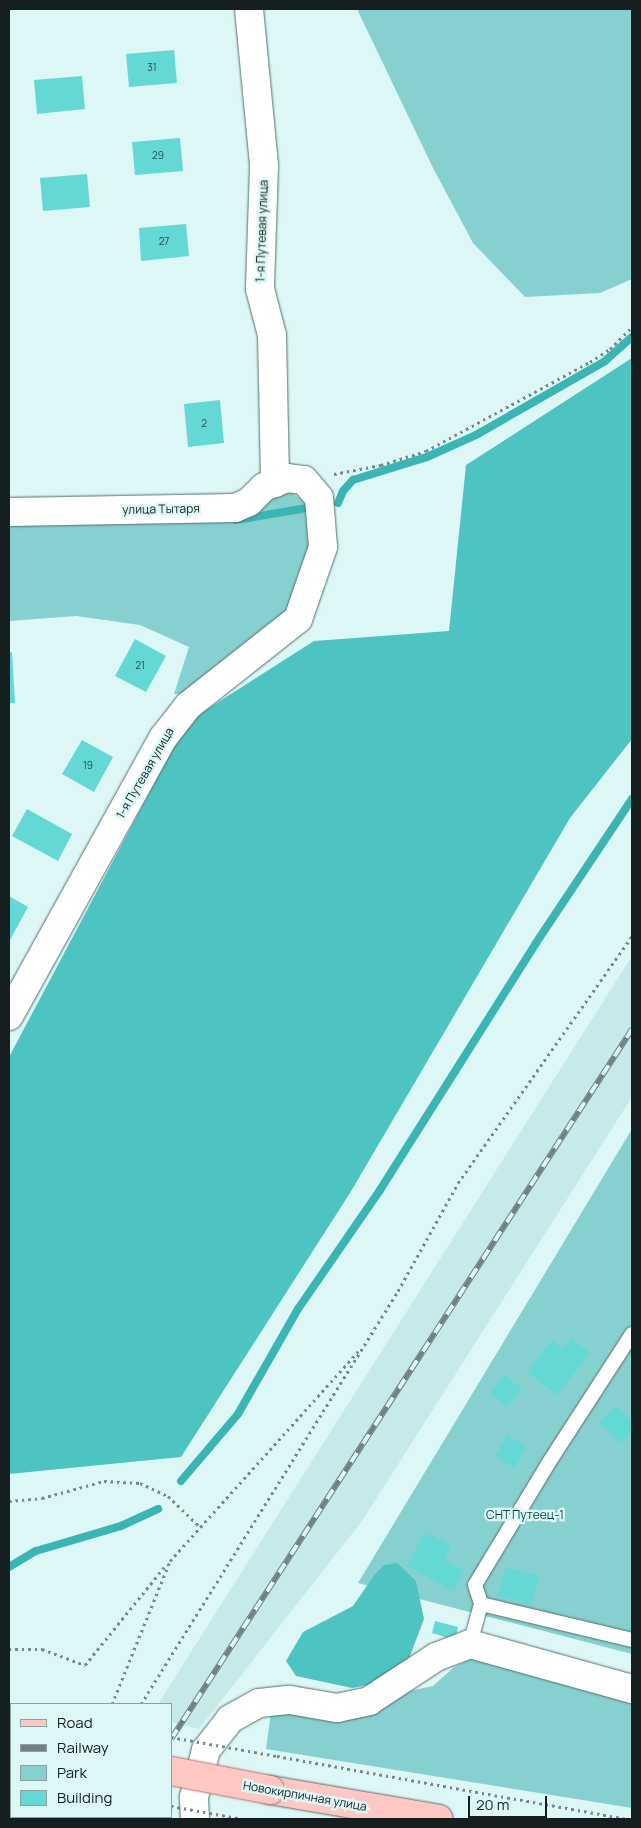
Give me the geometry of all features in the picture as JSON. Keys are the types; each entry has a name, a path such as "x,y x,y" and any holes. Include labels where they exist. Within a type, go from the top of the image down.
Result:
{"main road":[{"name":"Новокирпичная улица","path":"172,1771 440,1819"}],"street":[{"name":"1-я Путевая улица","path":"249,9 264,166 260,289 272,335 274,483"},
{"name":"улица Тытаря","path":"9,512 236,508 274,483 287,478 308,484"},
{"name":"1-я Путевая улица","path":"9,1016 163,738 188,706 298,619 323,547 323,518 319,498 308,484"},
{"path":"195,1819 194,1797 206,1750 230,1719 260,1703 290,1700 337,1708 369,1701 436,1658 470,1644 632,1689"}],"lane":[{"path":"470,1644 481,1604 475,1585 543,1472 632,1334"},
{"path":"481,1604 632,1640"}],"path":[{"path":"308,484 330,474 381,465 426,451 590,362 610,349 632,327"},
{"path":"142,1703 366,1342 458,1183 632,936"},
{"path":"9,1649 42,1649 85,1665 170,1561 366,1342"},
{"path":"9,1501 42,1498 104,1481 140,1483 168,1496 200,1527"},
{"path":"112,1703 170,1561"},
{"path":"172,1737 627,1819"},
{"path":"172,1806 243,1819"}],"shaded area":[{"path":"632,358 632,739 570,818 350,1193 181,1457 9,1474 9,1057 187,722 314,641 449,631 466,465"},
{"path":"632,956 632,1097 362,1521 199,1729 172,1722 172,1703 159,1703"},
{"path":"397,1563 416,1581 424,1619 408,1661 383,1682 352,1688 296,1676 286,1661 303,1632 353,1606 375,1574 384,1565"},
{"path":"9,1789 10,1818 28,1818 9,1819"}],"green space":[{"path":"357,9 632,9 632,279 600,293 525,297 473,243 433,168"},
{"path":"284,487 305,502 317,550 286,613 186,693 174,694 189,647 140,625 76,616 9,621 9,518 92,516"},
{"name":"СНТ Путеец-1","path":"632,1129 632,1654 358,1583"},
{"path":"476,1656 632,1696 632,1808 266,1749 272,1705 395,1694 433,1686 453,1668"}],"building":[{"path":"174,50 177,83 129,87 126,54"},
{"path":"82,76 85,109 37,114 34,80"},
{"path":"180,138 183,171 135,175 132,142"},
{"path":"87,174 90,207 43,211 40,178"},
{"path":"186,224 189,256 141,261 139,228"},
{"path":"220,400 224,443 188,447 184,404"},
{"path":"135,639 166,656 146,692 115,676"},
{"path":"12,652 15,703 9,703 9,653"},
{"path":"82,740 113,757 94,792 62,774"},
{"path":"27,809 72,834 58,861 12,836"},
{"path":"9,896 28,907 9,942"},
{"path":"572,1338 590,1353 557,1395 527,1372 552,1340 563,1349"},
{"path":"505,1375 522,1389 507,1407 490,1393"},
{"path":"615,1406 632,1421 632,1431 621,1443 599,1423"},
{"path":"508,1435 527,1448 514,1468 495,1456"},
{"path":"425,1532 451,1546 444,1560 465,1570 454,1591 407,1566"},
{"path":"506,1567 539,1576 531,1605 498,1596"},
{"path":"435,1621 458,1627 455,1640 432,1633"}],"waterway":[{"path":"338,503 343,491 353,480 427,457 476,435 605,361 632,337"},
{"path":"236,520 307,508"},
{"path":"181,1481 238,1414 298,1309 380,1190 536,943 632,799"},
{"path":"9,1567 36,1551 121,1526 158,1509"}],"railway":[{"path":"172,1737 632,1029"}]}
